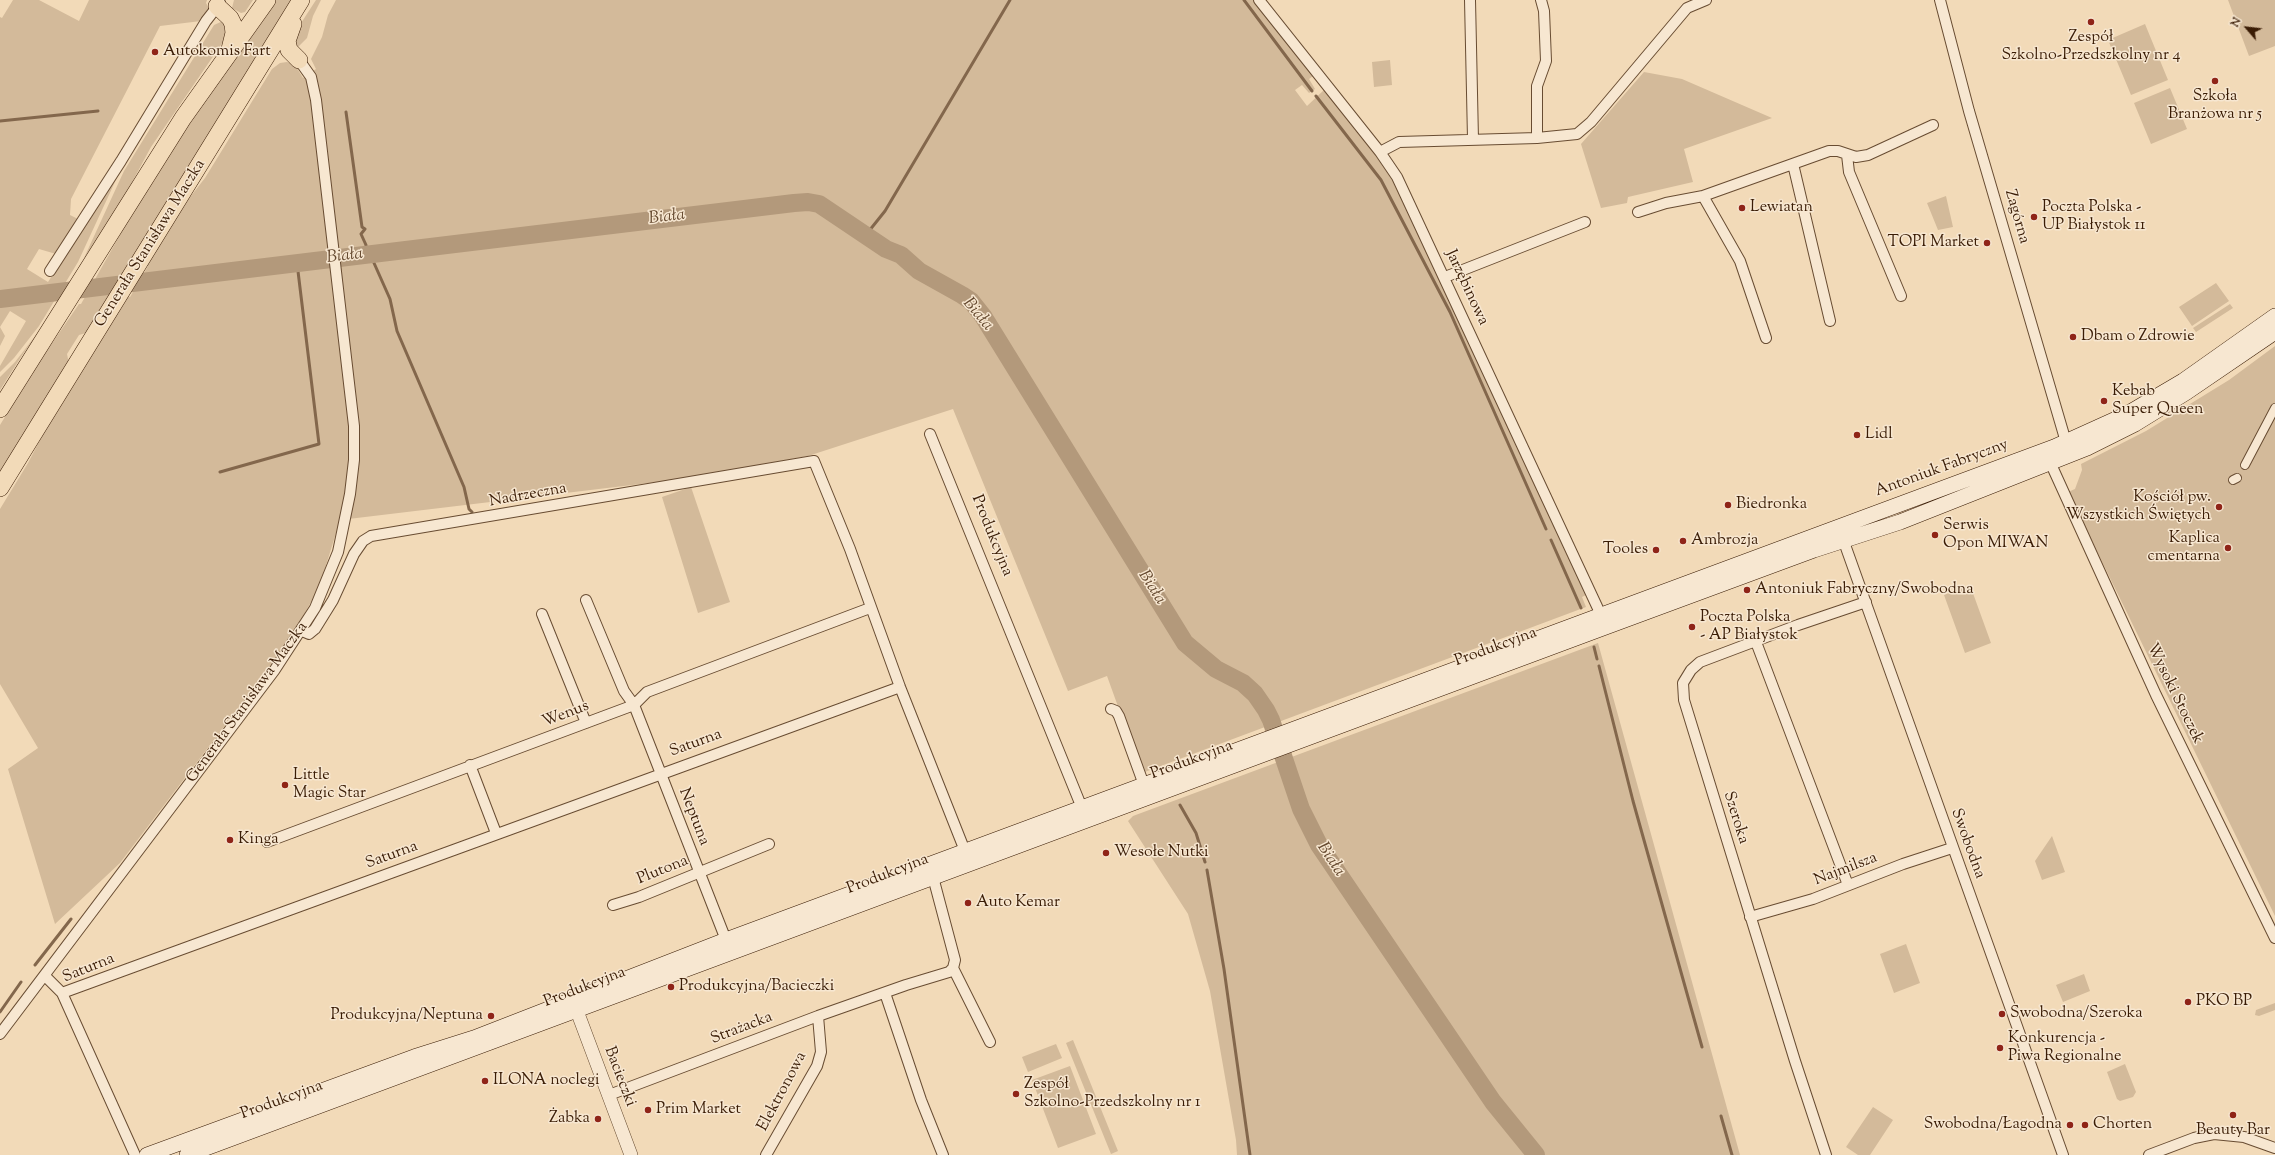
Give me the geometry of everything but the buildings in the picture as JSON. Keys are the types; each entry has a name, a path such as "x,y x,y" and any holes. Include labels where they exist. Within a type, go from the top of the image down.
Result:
{"highway":[{"path":"299,60 289,50 287,41 300,1"},
{"name":"Generała Stanisława Maczka","path":"0,488 300,1"},
{"path":"221,6 244,17 266,2"},
{"path":"0,409 183,118 266,2"},
{"path":"221,6 233,24 234,34 229,53"},
{"path":"252,81 275,59 284,56 299,60"}],"main road":[{"name":"Antoniuk Fabryczny","path":"1602,622 1836,527 2066,442 2127,414 2183,381 2275,316"},
{"name":"Antoniuk Fabryczny","path":"1602,622 1800,555 1844,542 2086,448 2135,424 2204,381 2275,332"},
{"path":"1836,527 1844,542"},
{"name":"Produkcyjna","path":"147,1155 414,1057 662,977 729,946 966,852 1082,808 1144,785 1296,736 1602,622"},
{"name":"Produkcyjna","path":"729,946 933,877 1267,746"},
{"name":"Produkcyjna","path":"187,1155 574,1005"}],"street":[{"name":"Jarzębinowa","path":"1259,0 1380,152 1397,177 1445,277 1602,622"},
{"path":"1470,0 1473,139"},
{"path":"1538,138 1537,86 1546,61 1544,11 1541,0"},
{"path":"1380,152 1399,142 1538,138 1573,134 1586,128 1687,8 1706,0"},
{"name":"Zagórna","path":"1940,0 1969,111 2066,442"},
{"path":"50,271 221,6"},
{"name":"Generała Stanisława Maczka","path":"0,1034 274,671 302,631 326,584 338,552 350,494 353,466 352,404 314,86 306,68 299,60"},
{"path":"1638,212 1666,203 1702,196 1829,151 1856,157 1868,155 1933,125"},
{"path":"1847,155 1849,172 1901,296"},
{"path":"1793,164 1830,321"},
{"path":"1702,196 1740,262 1766,338"},
{"path":"1445,277 1585,222"},
{"path":"2245,465 2275,408"},
{"name":"Produkcyjna","path":"930,434 1082,808"},
{"name":"Nadrzeczna","path":"302,631 309,634 315,628 333,600 354,554 363,541 370,536 814,461 850,549 870,608"},
{"name":"Wysoki Stoczek","path":"2050,462 2156,695 2275,938"},
{"name":"Swobodna","path":"1844,542 1952,848 2063,1155"},
{"name":"Neptuna","path":"586,600 624,690 634,705 698,873 729,946"},
{"name":"Szeroka","path":"1826,1155 1750,917 1684,700 1683,683 1691,670 1700,662 1798,625 1866,602"},
{"path":"870,608 966,852"},
{"name":"Wenus","path":"267,842 634,705 647,692 870,608"},
{"path":"542,614 586,723"},
{"path":"1756,642 1848,885"},
{"name":"Saturna","path":"135,1155 62,993 660,773 900,687"},
{"path":"1111,709 1116,711 1119,716 1144,785"},
{"path":"470,765 496,833"},
{"name":"Plutona","path":"613,905 769,844"},
{"name":"Najmilsza","path":"1750,917 1813,899 1952,848"},
{"path":"933,877 955,960 953,968 990,1042"},
{"name":"Strażacka","path":"609,1095 906,984 942,975 953,968"},
{"path":"45,976 62,993"},
{"path":"885,993 921,1102 943,1155"},
{"name":"Bacieczki","path":"574,1005 631,1155"},
{"name":"Elektronowa","path":"766,1155 817,1066 821,1052 818,1016"},
{"path":"2149,1155 2194,1138 2214,1134 2244,1137 2275,1148"}],"shaded area":[{"path":"13,0 39,0 79,21 89,0 207,0 206,3 209,8 201,21 160,26 71,199 70,215 78,219 56,254 39,249 27,269 48,282 120,171 78,262 39,326 14,358 0,372 0,366 26,321 10,311 0,327 0,17 2,18"},
{"path":"234,0 253,0 245,12 241,13 232,8"},
{"path":"276,0 294,0 89,332 79,335 67,354 69,364 0,475 0,425 31,374 79,304 81,304 142,196 194,114"},
{"path":"316,0 321,0 313,16 307,38 297,48 292,37"},
{"path":"336,0 1254,0 1313,76 1309,79 1315,89 1309,93 1302,85 1295,90 1307,106 1324,90 1376,156 1393,181 1586,595 1582,597 1586,607 1142,773 1107,676 1068,691 953,409 808,456 674,480 340,520 319,588 287,644 120,863 55,924 8,769 38,748 0,684 0,509 28,463 63,396 127,296 130,297 148,266 145,264 169,224 205,178 272,69 280,63 287,62 295,65 303,78 316,69 311,59 322,37 328,15"},
{"path":"2228,0 2275,0 2275,46 2249,56"},
{"path":"223,21 229,25 223,42 151,147 116,212 84,258 124,171 214,25"},
{"path":"2145,24 2168,80 2131,95 2108,40"},
{"path":"1390,60 1392,85 1374,87 1372,62"},
{"path":"1644,72 1682,79 1772,118 1684,149 1693,182 1628,197 1627,203 1601,208 1581,144"},
{"path":"2170,88 2187,129 2151,144 2134,103"},
{"path":"1946,196 1953,227 1938,230 1927,203"},
{"path":"2216,283 2229,301 2192,326 2179,307"},
{"path":"2230,304 2233,308 2196,332 2193,328"},
{"path":"0,327 5,336 0,346"},
{"path":"40,330 0,390 0,377 15,362"},
{"path":"2275,346 2275,916 2068,492 2075,489 2082,470 2081,464 2146,431 2229,380"},
{"path":"691,487 730,602 698,613 662,497"},
{"path":"1970,585 1991,643 1965,653 1944,595"},
{"path":"1598,643 1740,1155 1237,1155 1236,1140 1210,991 1188,914 1128,821 1133,816"},
{"path":"2052,836 2065,872 2042,880 2035,861"},
{"path":"1906,944 1920,983 1894,993 1880,954"},
{"path":"2084,974 2090,991 2063,1002 2056,985"},
{"path":"2275,1003 2275,1010 2259,1016 2255,1015 2256,1010"},
{"path":"1073,1040 1118,1151 1111,1154 1066,1043"},
{"path":"1056,1044 1062,1058 1028,1072 1022,1057"},
{"path":"2125,1064 2136,1092 2133,1097 2120,1101 2117,1099 2107,1072"},
{"path":"1070,1066 1096,1134 1058,1148 1032,1080"},
{"path":"1873,1107 1893,1120 1870,1155 1858,1155 1846,1147"}],"waterway":[{"path":"865,236 885,211 1010,0"},
{"path":"1244,0 1312,91"},
{"path":"1316,96 1381,180 1450,312 1546,529"},
{"path":"0,121 98,111"},
{"path":"346,112 362,227 365,229 361,234 366,245 366,255"},
{"name":"Biała","path":"0,299 794,203 808,202 819,204 886,249 901,255 919,271 971,301 983,316 1185,643 1216,669 1243,683 1255,694 1266,710 1271,720 1301,809 1319,845 1493,1102 1536,1155"},
{"path":"370,254 390,299 397,331 464,487 469,509 472,512"},
{"path":"220,472 319,444 297,263"},
{"path":"1551,540 1581,608"},
{"path":"1594,647 1597,659"},
{"path":"1599,666 1633,801 1702,1047"},
{"path":"1180,805 1196,833 1205,862"},
{"path":"1207,870 1224,969 1250,1155"},
{"path":"35,965 71,919"},
{"path":"0,1012 21,982"},
{"path":"1721,1116 1732,1155"}],"place":[{"name":"Zespół Szkolno-Przedszkolny nr 4","path":"2091,22"},
{"name":"Autokomis Fart","path":"155,52"},
{"name":"Szkoła Branżowa nr 5","path":"2215,81"},
{"name":"Lewiatan","path":"1742,208"},
{"name":"Poczta Polska - UP Białystok 11","path":"2034,217"},
{"name":"TOPI Market","path":"1987,243"},
{"name":"Dbam o Zdrowie","path":"2073,337"},
{"name":"Kebab Super Queen","path":"2104,401"},
{"name":"Lidl","path":"1857,435"},
{"name":"Biedronka","path":"1728,505"},
{"name":"Kościół pw. Wszystkich Świętych","path":"2219,507"},
{"name":"Serwis Opon MIWAN","path":"1935,535"},
{"name":"Ambrozja","path":"1683,541"},
{"name":"Kaplica cmentarna","path":"2228,548"},
{"name":"Tooles","path":"1656,550"},
{"name":"Antoniuk Fabryczny/Swobodna","path":"1747,590"},
{"name":"Poczta Polska - AP Białystok","path":"1692,627"},
{"name":"Little Magic Star","path":"285,785"},
{"name":"Kinga","path":"230,840"},
{"name":"Wesołe Nutki","path":"1106,853"},
{"name":"Auto Kemar","path":"968,903"},
{"name":"Produkcyjna/Bacieczki","path":"671,987"},
{"name":"PKO BP","path":"2188,1002"},
{"name":"Swobodna/Szeroka","path":"2002,1014"},
{"name":"Produkcyjna/Neptuna","path":"491,1016"},
{"name":"Konkurencja - Piwa Regionalne","path":"2000,1048"},
{"name":"ILONA noclegi","path":"485,1081"},
{"name":"Zespół Szkolno-Przedszkolny nr 1","path":"1016,1094"},
{"name":"Prim Market","path":"648,1110"},
{"name":"Beauty Bar","path":"2233,1115"},
{"name":"Żabka","path":"598,1119"},
{"name":"Swobodna/Łagodna","path":"2070,1125"},
{"name":"Chorten","path":"2085,1125"}]}
